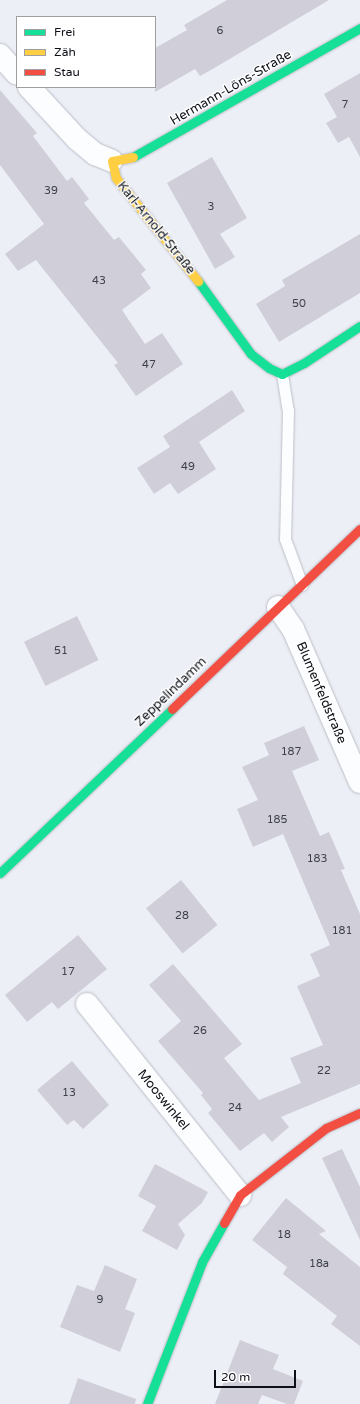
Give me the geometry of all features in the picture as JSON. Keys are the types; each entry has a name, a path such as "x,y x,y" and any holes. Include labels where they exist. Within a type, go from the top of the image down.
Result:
{"street":[{"name":"Hermann-Löns-Straße","path":"112,161 134,157 155,146 360,28"},
{"path":"0,55 16,73"},
{"path":"30,88 76,139 95,154 112,161"},
{"name":"Karl-Arnold-Straße","path":"112,161 116,178 186,264 251,354 282,374"},
{"path":"282,374 304,363 360,326"},
{"name":"Zeppelindamm","path":"0,872 360,529"},
{"name":"Blumenfeldstraße","path":"278,608 294,629 360,782"},
{"name":"Mooswinkel","path":"87,1004 240,1195"},
{"path":"150,1403 202,1262 240,1195 326,1128 360,1113"}],"lane":[{"path":"282,374 288,410 285,539 302,585"}],"building":[{"path":"227,0 329,0 200,76 195,69 155,92 156,47 187,30 184,25"},
{"path":"360,73 360,157 349,137 338,143 326,123 337,117 324,94"},
{"path":"0,90 37,133 33,136 67,181 72,177 89,199 84,203 114,240 119,237 146,270 141,274 151,288 122,310 145,344 162,333 183,364 136,396 114,365 118,363 36,260 18,271 5,254 44,224 0,165"},
{"path":"212,157 247,218 220,234 235,257 215,269 167,183"},
{"path":"360,234 360,293 279,342 256,304 285,286 282,280"},
{"path":"232,390 245,411 199,442 216,469 178,494 170,483 154,494 137,468 170,447 163,436"},
{"path":"77,616 98,660 45,686 24,642"},
{"path":"304,726 319,760 292,771 320,836 329,832 345,869 341,870 360,914 360,1084 281,1117 289,1127 272,1142 264,1133 240,1151 208,1113 212,1109 201,1095 203,1093 158,1041 181,1021 149,985 173,964 242,1044 224,1058 259,1100 301,1083 290,1058 323,1045 297,986 320,976 310,954 330,945 283,834 253,847 237,809 258,800 242,767 269,755 264,743"},
{"path":"181,880 218,925 183,953 146,908"},
{"path":"78,935 107,969 58,1009 52,1002 27,1022 5,995"},
{"path":"72,1061 109,1105 83,1129 74,1120 67,1125 37,1090"},
{"path":"342,1149 360,1187 360,1240 322,1158"},
{"path":"155,1164 208,1192 202,1203 178,1224 185,1235 177,1250 142,1231 156,1206 138,1196"},
{"path":"286,1198 326,1231 319,1234 360,1267 360,1346 331,1324 337,1316 283,1274 287,1267 252,1240"},
{"path":"105,1265 137,1279 125,1309 135,1313 120,1352 60,1327 77,1285 94,1291"},
{"path":"240,1340 279,1355 273,1369 303,1381 294,1404 287,1404 262,1395 258,1404 215,1404"},
{"path":"78,1378 136,1399 135,1404 69,1404"}],"traffic: fast":[{"path":"133,157 360,28"},
{"path":"198,281 251,354 269,368 282,374 304,363 360,326"},
{"path":"0,873 172,709"},
{"path":"147,1404 202,1262 224,1223"}],"traffic: slow":[{"path":"133,157 112,161 116,178 198,281"}],"traffic: jam":[{"path":"172,709 360,529"},
{"path":"224,1223 240,1195 326,1128 360,1113"}]}
